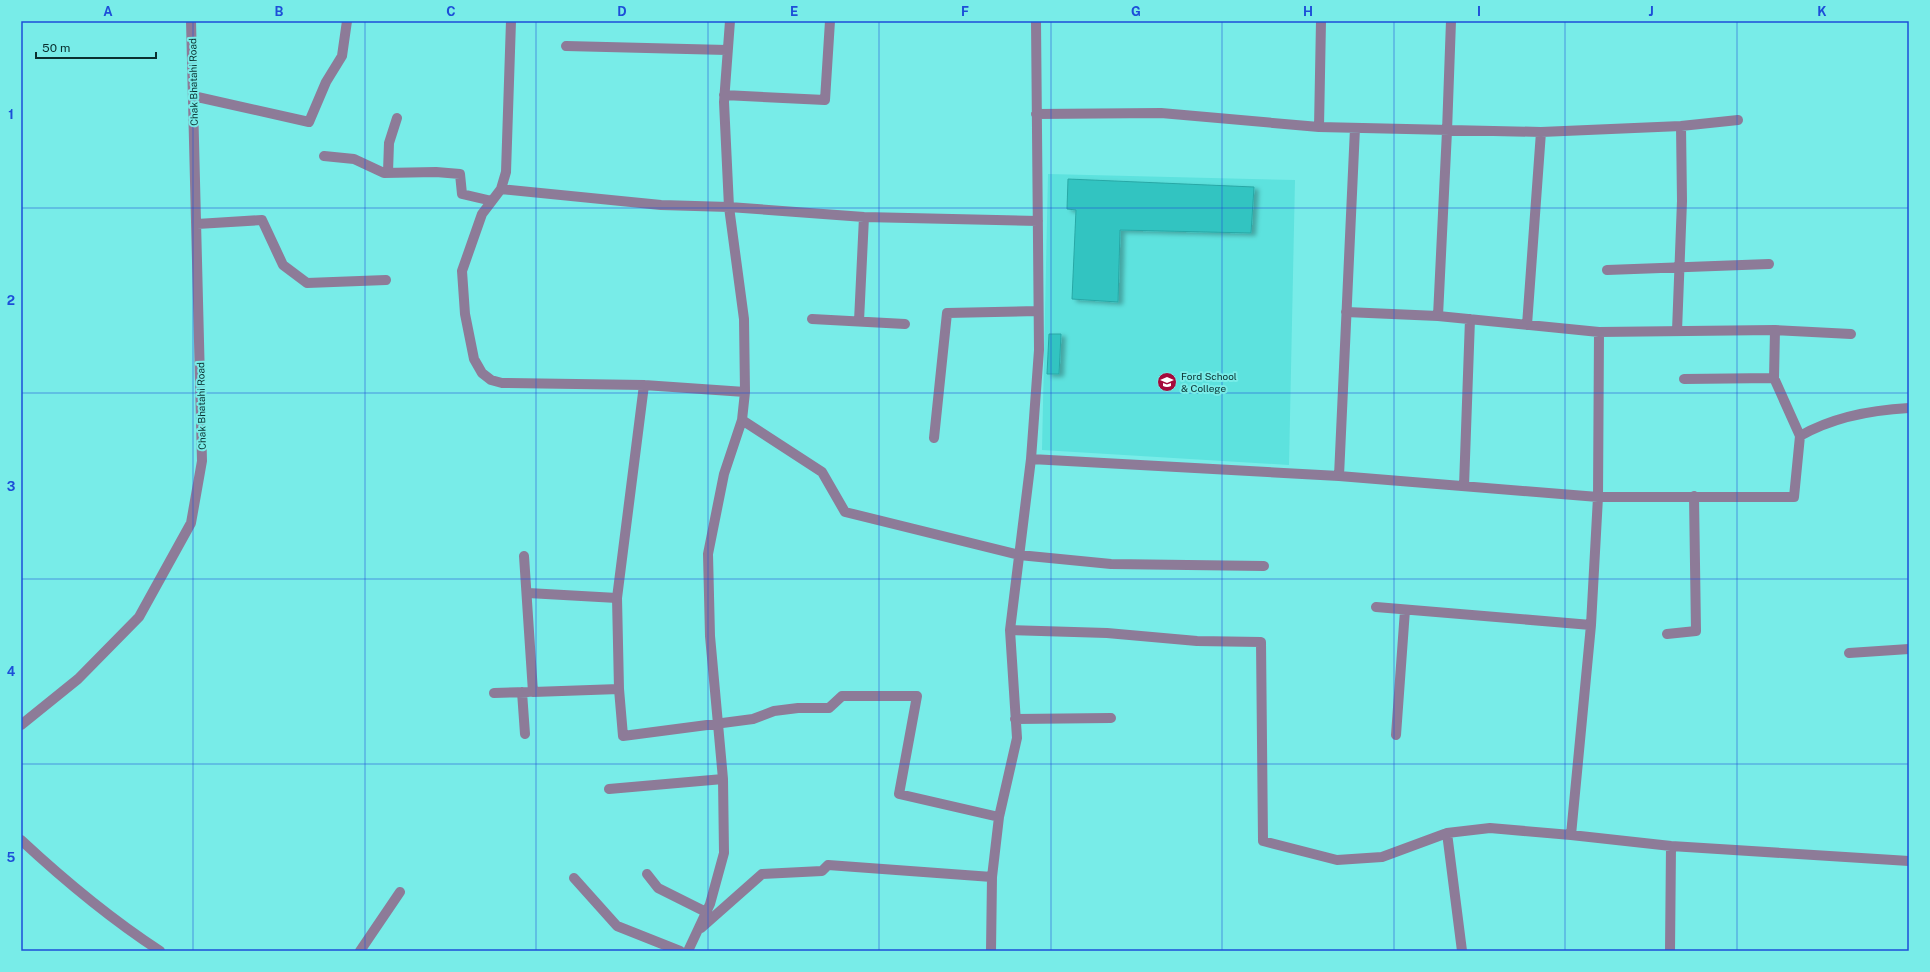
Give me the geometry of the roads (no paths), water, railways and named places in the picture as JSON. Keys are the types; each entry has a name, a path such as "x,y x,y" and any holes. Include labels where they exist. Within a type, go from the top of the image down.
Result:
{"street":[{"name":"Chak Bhatahi Road","path":"21,725 78,679 139,617 191,523 202,462 191,21"},
{"path":"193,96 309,122 326,82 342,56 347,21"},
{"path":"511,21 508,154 506,172 501,189 482,214 462,271 464,314 474,359 482,373 491,380 502,383 644,385 745,392"},
{"path":"688,951 706,912 724,853 723,779 710,636 708,554 724,474 742,420 745,392 744,319 729,207 724,95 730,21"},
{"path":"724,95 825,100 830,21"},
{"path":"991,951 992,877 999,817 1017,738 1010,630 1031,459 1039,350 1036,21"},
{"path":"1319,127 1321,21"},
{"path":"1438,316 1451,21"},
{"path":"566,46 727,50"},
{"path":"1036,114 1161,113 1319,127 1541,132 1681,126 1738,120"},
{"path":"388,172 389,143 397,118"},
{"path":"1677,331 1682,201 1681,126"},
{"path":"1339,476 1355,128"},
{"path":"1527,325 1541,132"},
{"path":"324,156 354,159 384,173 436,172 460,174 462,194 492,201"},
{"path":"501,189 661,205 729,207 864,217 1038,221"},
{"path":"859,321 864,217"},
{"path":"197,224 262,220 283,265 306,283 386,280"},
{"path":"1607,270 1769,264"},
{"path":"934,438 947,313 1038,311"},
{"path":"1346,312 1438,316 1599,332 1775,330 1851,334"},
{"path":"812,319 905,324"},
{"path":"1464,486 1470,319"},
{"path":"1031,459 1339,476 1598,497 1694,496 1794,498 1800,436 1774,378 1775,330"},
{"path":"1571,835 1591,625 1598,497 1599,332"},
{"path":"1684,379 1774,378"},
{"path":"644,385 617,598 619,689 623,736 754,720 774,711 798,708 829,708 842,696 917,696 899,794 999,817"},
{"path":"1800,436 1818,426 1839,419 1891,409 1909,408"},
{"path":"742,420 822,472 845,512 1019,555 1110,564 1264,566"},
{"path":"1667,634 1696,631 1694,496"},
{"path":"524,556 528,594 533,692"},
{"path":"528,594 617,598"},
{"path":"1376,607 1591,625"},
{"path":"1396,735 1405,610"},
{"path":"1010,630 1107,632 1197,642 1261,642 1262,842 1337,860 1382,857 1447,833 1490,828 1671,846 1909,861"},
{"path":"1849,653 1909,649"},
{"path":"494,692 619,689"},
{"path":"522,692 525,734"},
{"path":"1016,719 1112,718"},
{"path":"609,789 723,779"},
{"path":"1447,833 1462,951"},
{"path":"21,840 48,866 137,936 160,951"},
{"path":"1670,951 1671,846"},
{"path":"697,931 762,874 822,871 828,865 992,877"},
{"path":"646,874 658,888 706,912"},
{"path":"574,878 617,926 680,951"},
{"path":"360,951 400,892"}],"place":[{"name":"Ford School & College","path":"1167,382"}]}
